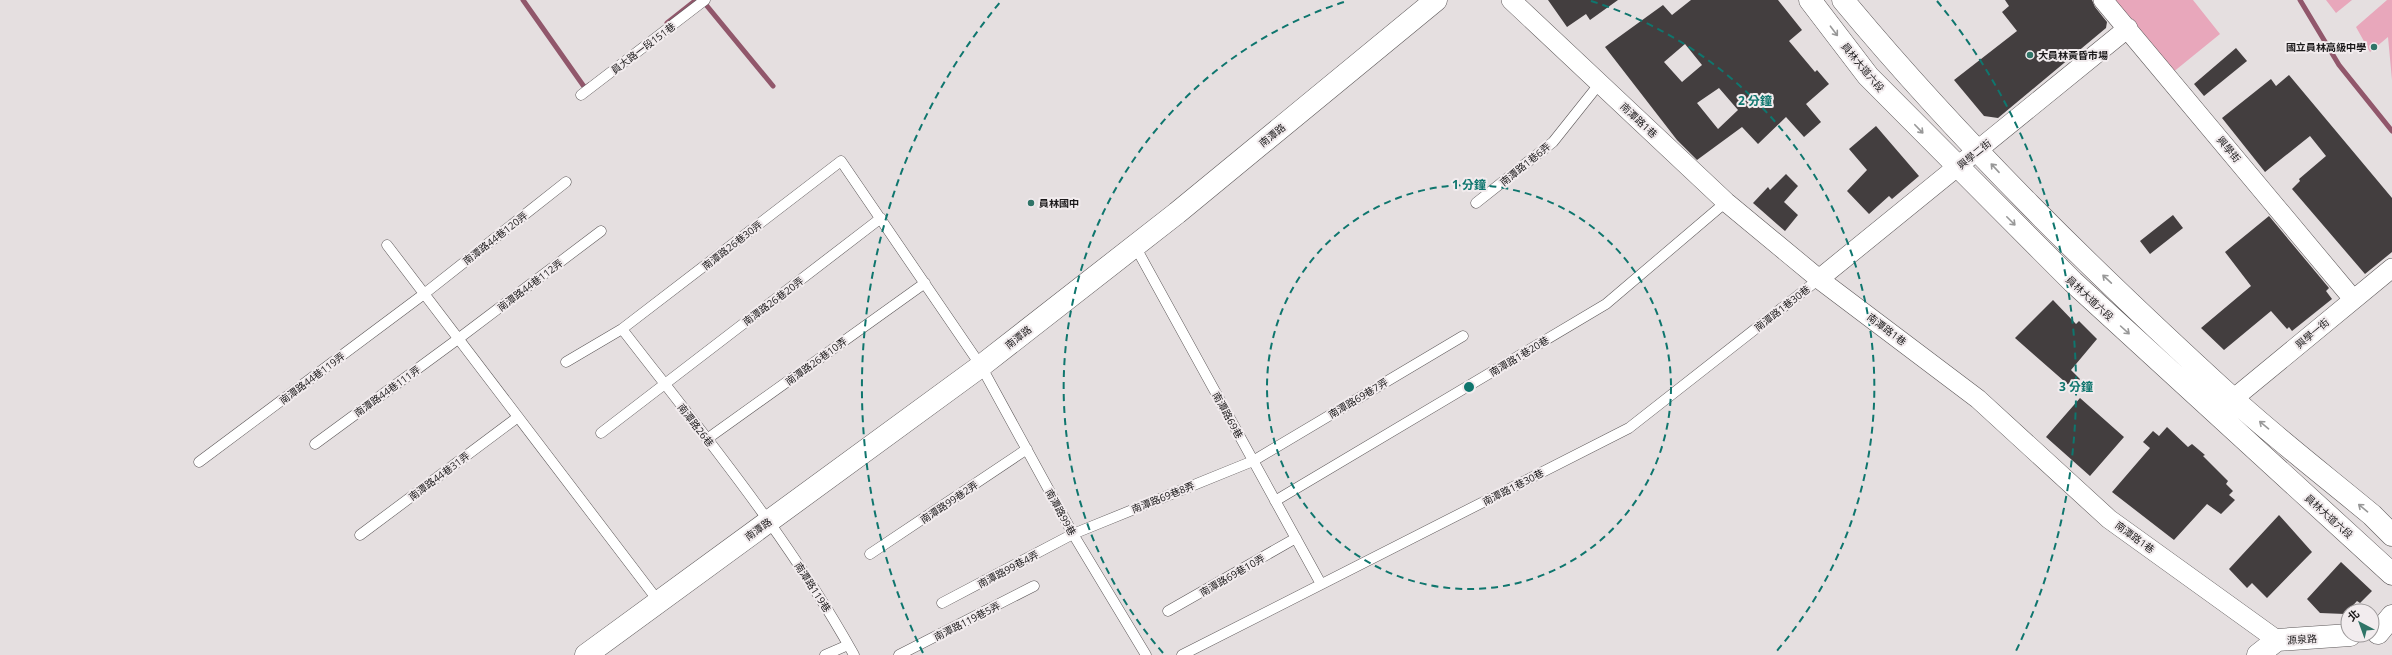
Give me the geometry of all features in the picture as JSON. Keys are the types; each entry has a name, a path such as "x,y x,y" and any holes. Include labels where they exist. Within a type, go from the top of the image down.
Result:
{"main road":[{"name":"南潭路","path":"586,655 981,366 1135,246 1436,0"},
{"name":"員林大道六段","path":"1810,0 1868,76 1957,168 2073,282 2385,567"},
{"path":"1842,0 1890,57 2049,224 2233,399 2372,515 2392,535"},
{"path":"2385,567 2392,589"},
{"path":"2381,633 2392,616"},
{"name":"源泉路","path":"2258,655 2277,640 2340,636"},
{"path":"2277,640 2295,655"}],"street":[{"name":"南潭路1巷","path":"1511,0 1726,202 1820,279 1978,399 2109,519 2277,640"},
{"name":"興學街","path":"2103,0 2128,28 2353,299"},
{"name":"興學二街","path":"1820,279 2128,28"},
{"name":"興學一街","path":"2233,399 2392,268"}],"lane":[{"name":"員大路一段151巷","path":"580,95 705,0"},
{"name":"南潭路1巷6弄","path":"1476,202 1552,142 1600,83"},
{"name":"南潭路99巷","path":"841,161 981,366 1073,534 1146,655"},
{"name":"南潭路26巷30弄","path":"566,362 622,329 841,161"},
{"name":"南潭路44巷120弄","path":"424,294 566,182"},
{"name":"南潭路1巷20巷","path":"1275,501 1606,304 1726,202"},
{"name":"南潭路26巷20弄","path":"601,433 881,218"},
{"name":"南潭路44巷112弄","path":"458,339 601,231"},
{"path":"387,245 659,602"},
{"name":"南潭路69巷","path":"1135,246 1321,584"},
{"name":"南潭路1巷30巷","path":"1182,655 1629,428 1820,279"},
{"name":"南潭路26巷10弄","path":"707,439 925,283"},
{"name":"南潭路44巷119弄","path":"199,462 424,294"},
{"name":"南潭路26巷","path":"622,329 770,520"},
{"name":"南潭路69巷7弄","path":"1253,461 1462,336"},
{"name":"南潭路44巷111弄","path":"315,444 458,339"},
{"name":"南潭路44巷31弄","path":"360,535 518,417"},
{"name":"南潭路99巷2弄","path":"870,554 1027,449"},
{"name":"南潭路69巷8弄","path":"1073,534 1253,461"},
{"name":"南潭路119巷","path":"770,520 825,603 854,655"},
{"name":"南潭路99巷4弄","path":"942,603 1073,534"},
{"name":"南潭路69巷10弄","path":"1168,611 1296,538"},
{"name":"南潭路119巷5弄","path":"899,655 1034,586"},
{"path":"825,655 848,645"}],"shaded area":[{"path":"2112,0 2193,0 2220,34 2172,73"},
{"path":"2326,0 2352,0 2336,13"},
{"path":"2387,0 2392,0 2392,80 2388,37 2370,52 2356,27"}],"building":[{"path":"1548,0 1618,0 1590,20 1586,14 1567,27"},
{"path":"1691,0 1778,0 1802,30 1789,41 1815,72 1817,70 1829,84 1806,104 1821,122 1804,137 1786,117 1758,144 1742,127 1697,160 1677,140 1605,47 1663,5 1672,15","holes":["1685,44 1702,65 1682,82 1664,62","1719,88 1738,110 1718,129 1697,103"]},
{"name":"大員林黃昏市場","path":"2005,0 2092,0 2095,7 2107,22 2106,28 1998,118 1984,116 1954,80 2017,31 2002,12 2009,6"},
{"path":"2236,48 2247,61 2204,96 2194,84"},
{"path":"2289,75 2392,198 2392,252 2365,274 2292,189 2300,181 2299,179 2326,156 2310,136 2265,172 2222,118 2271,79 2276,86"},
{"path":"1876,126 1919,176 1892,199 1889,196 1869,214 1847,191 1867,170 1849,149"},
{"path":"1786,174 1798,186 1784,202 1798,215 1785,231 1753,203 1768,187 1770,190"},
{"path":"2173,215 2183,228 2150,254 2140,241"},
{"path":"2269,216 2329,288 2326,291 2332,299 2292,331 2289,327 2287,329 2271,311 2224,350 2201,328 2251,286 2225,252"},
{"path":"2053,300 2076,324 2079,321 2097,339 2071,370 2080,379 2072,388 2015,338"},
{"path":"2080,398 2124,437 2090,476 2046,437"},
{"path":"2167,427 2188,447 2192,444 2205,455 2203,456 2228,481 2226,484 2233,491 2229,495 2235,500 2221,514 2207,504 2174,540 2112,492 2150,448 2143,442 2153,431 2159,436"},
{"path":"2279,515 2312,552 2267,598 2252,583 2247,588 2229,569"},
{"path":"2341,562 2372,591 2360,603 2357,601 2355,603 2340,603 2340,614 2320,613 2307,599"}],"waterway":[{"path":"523,0 585,88 589,85"},
{"path":"667,23 696,0"},
{"path":"702,0 773,86"},
{"path":"2300,0 2339,65 2392,131"}],"place":[{"name":"國立員林高級中學","path":"2374,47"},
{"name":"大員林黃昏市場","path":"2030,55"},
{"name":"員林國中","path":"1031,203"}]}
